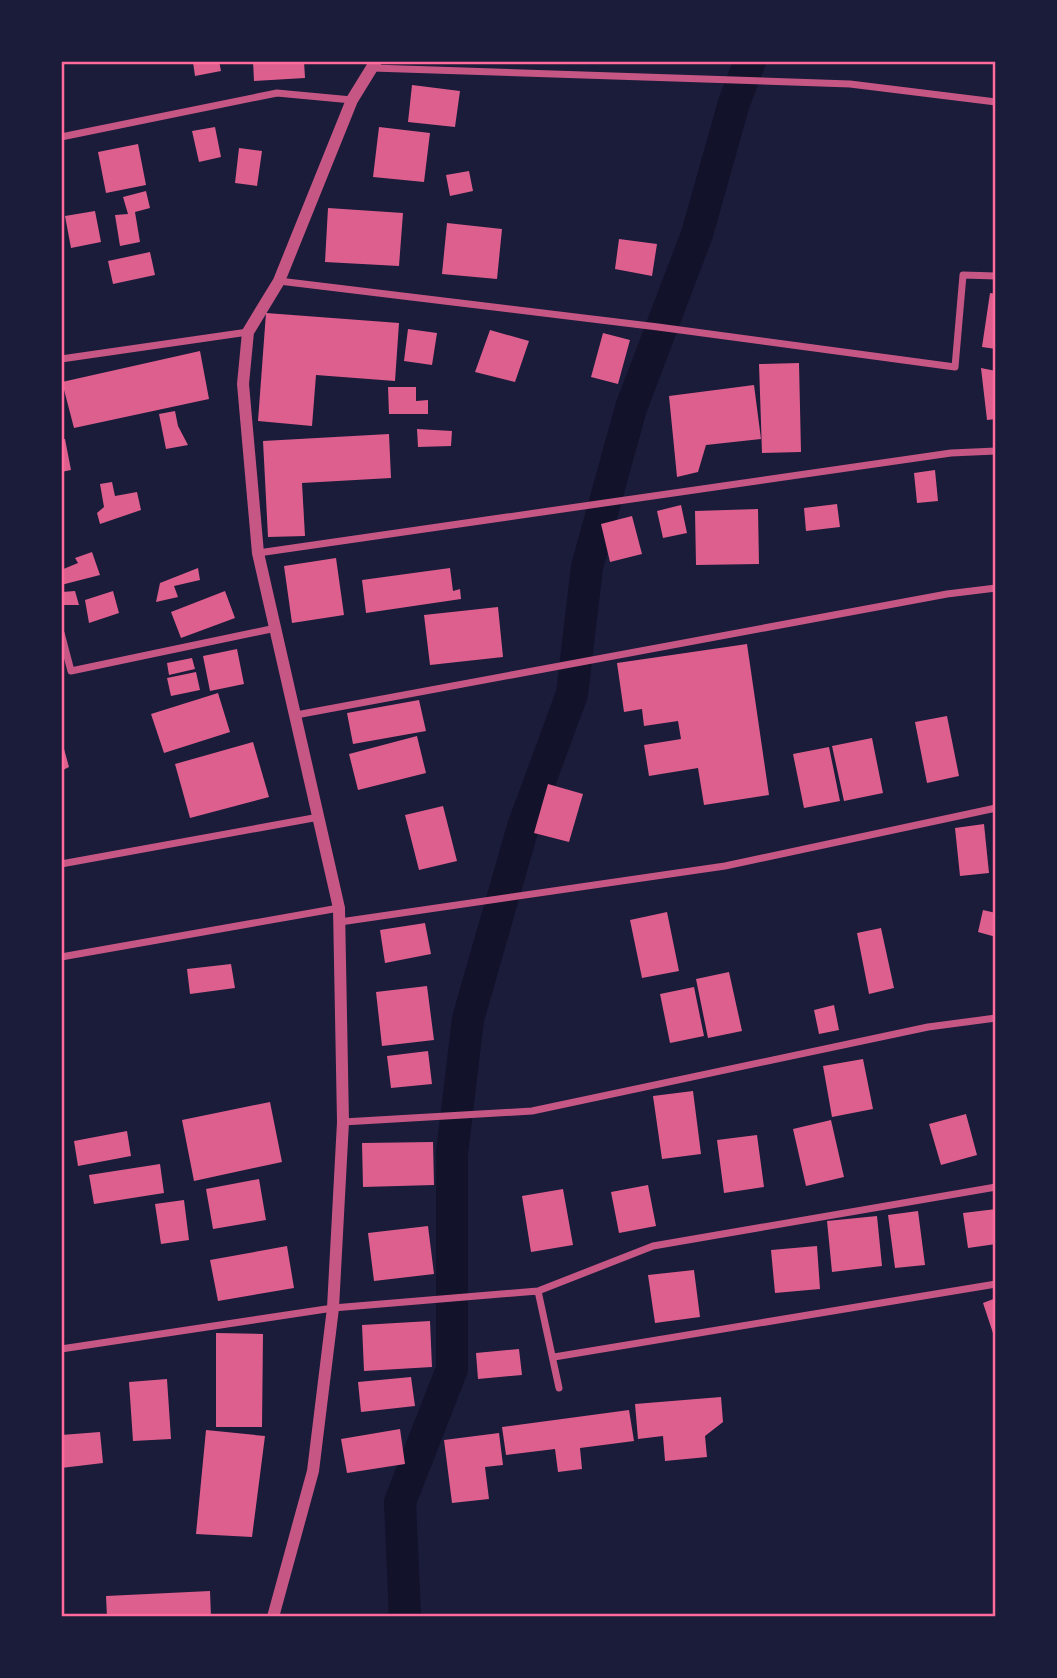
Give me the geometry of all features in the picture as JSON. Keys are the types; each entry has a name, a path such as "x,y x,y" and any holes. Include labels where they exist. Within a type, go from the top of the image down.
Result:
{"street":[{"path":"273,1617 313,1471 333,1308 343,1122 340,922 320,817 258,553 243,384 248,332 279,281 352,100 374,64 850,84 996,102"},
{"path":"61,137 277,93 352,100"},
{"path":"279,281 658,327 955,367 963,275 996,276"},
{"path":"61,359 248,332"},
{"path":"258,553 951,453 996,451"},
{"path":"296,715 947,594 996,589"},
{"path":"61,633 71,671 276,627"},
{"path":"340,922 725,866 996,808"},
{"path":"61,864 320,817"},
{"path":"61,957 339,908"},
{"path":"343,1122 532,1111 928,1027 996,1018"},
{"path":"61,1349 333,1308 537,1291 653,1246 996,1187"},
{"path":"554,1357 996,1284"},
{"path":"537,1291 559,1388"}],"building":[{"path":"219,61 221,71 195,76 193,62"},
{"path":"253,61 304,61 305,78 254,81"},
{"path":"412,85 460,91 455,127 408,122"},
{"path":"215,127 221,157 199,162 192,131"},
{"path":"379,127 430,133 424,182 373,177"},
{"path":"138,144 146,185 106,193 98,152"},
{"path":"239,148 262,151 257,186 235,183"},
{"path":"469,171 473,191 450,196 446,175"},
{"path":"146,191 150,208 135,212 140,242 120,246 115,215 128,214 123,197"},
{"path":"328,208 403,213 399,266 325,262"},
{"path":"95,211 101,242 71,248 65,216"},
{"path":"447,223 502,229 497,279 442,274"},
{"path":"619,239 657,244 652,276 615,269"},
{"path":"150,252 155,275 113,284 108,261"},
{"path":"990,293 996,294 996,349 982,347"},
{"path":"266,313 399,323 395,381 316,375 312,426 258,421"},
{"path":"408,329 437,333 432,365 404,361"},
{"path":"490,330 529,341 515,382 475,372"},
{"path":"603,333 630,340 618,384 591,377"},
{"path":"200,351 209,399 74,428 62,382"},
{"path":"799,363 801,452 762,453 759,364"},
{"path":"981,368 996,371 996,419 987,420"},
{"path":"754,385 761,439 706,445 698,472 677,477 669,396"},
{"path":"388,387 416,387 416,401 428,400 428,414 389,414"},
{"path":"175,411 178,426 188,445 166,449 159,414"},
{"path":"417,429 452,431 451,446 418,447"},
{"path":"389,434 391,478 302,483 305,536 268,537 263,441"},
{"path":"61,439 65,439 71,470 61,472"},
{"path":"935,470 938,501 917,503 914,473"},
{"path":"112,482 115,496 137,492 141,510 100,524 97,513 104,507 100,484"},
{"path":"837,504 840,527 806,531 804,508"},
{"path":"681,505 687,533 663,538 657,511"},
{"path":"758,509 759,564 696,565 695,511"},
{"path":"632,516 642,554 610,562 601,524"},
{"path":"92,552 100,575 61,585 61,570 78,563 75,558"},
{"path":"336,558 344,615 292,623 284,566"},
{"path":"198,568 200,580 174,586 178,597 156,602 160,583"},
{"path":"450,568 453,591 460,589 461,599 366,613 362,580"},
{"path":"75,591 79,605 64,605 62,592"},
{"path":"113,591 119,613 89,623 85,600"},
{"path":"225,591 235,618 181,638 171,612"},
{"path":"498,607 503,657 430,665 424,615"},
{"path":"747,644 769,795 704,805 698,768 649,776 644,745 681,739 678,721 644,726 642,709 624,712 617,663"},
{"path":"237,649 244,684 210,691 203,656"},
{"path":"192,658 195,669 169,675 167,663"},
{"path":"196,672 200,690 171,696 167,678"},
{"path":"218,693 230,732 164,753 151,714"},
{"path":"419,700 426,731 353,744 347,713"},
{"path":"947,716 959,776 927,783 915,722"},
{"path":"417,736 426,773 358,790 349,754"},
{"path":"61,738 69,767 61,771"},
{"path":"872,738 883,793 844,801 832,746"},
{"path":"253,742 269,797 190,818 175,764"},
{"path":"829,747 840,801 804,808 793,754"},
{"path":"548,784 583,794 569,842 534,833"},
{"path":"443,806 457,861 419,870 405,815"},
{"path":"984,824 989,873 960,876 955,828"},
{"path":"983,910 996,913 996,937 978,932"},
{"path":"667,912 679,971 642,978 630,920"},
{"path":"425,923 431,954 385,963 380,930"},
{"path":"881,928 894,988 869,994 857,933"},
{"path":"231,964 235,988 190,994 187,969"},
{"path":"729,972 742,1031 708,1038 696,979"},
{"path":"427,986 434,1040 382,1046 376,992"},
{"path":"694,987 704,1036 670,1043 660,994"},
{"path":"834,1005 839,1030 819,1034 814,1010"},
{"path":"428,1051 432,1084 391,1088 387,1056"},
{"path":"863,1059 873,1109 832,1117 823,1066"},
{"path":"693,1091 701,1154 662,1159 653,1096"},
{"path":"270,1102 282,1162 194,1181 182,1120"},
{"path":"966,1114 977,1155 941,1165 929,1124"},
{"path":"831,1120 844,1177 806,1186 793,1129"},
{"path":"127,1131 131,1156 78,1166 74,1141"},
{"path":"757,1135 764,1187 724,1193 717,1140"},
{"path":"433,1142 434,1185 363,1187 362,1143"},
{"path":"160,1164 164,1193 94,1204 89,1175"},
{"path":"259,1179 266,1220 213,1229 206,1189"},
{"path":"648,1185 656,1226 619,1233 611,1192"},
{"path":"563,1189 573,1245 531,1252 522,1196"},
{"path":"184,1200 189,1240 161,1244 155,1204"},
{"path":"996,1209 996,1244 968,1248 963,1213"},
{"path":"918,1211 925,1265 895,1268 888,1215"},
{"path":"877,1216 882,1266 832,1272 827,1221"},
{"path":"428,1226 434,1274 374,1281 368,1233"},
{"path":"287,1246 294,1288 218,1301 210,1260"},
{"path":"817,1246 820,1289 775,1293 771,1250"},
{"path":"694,1270 700,1317 655,1323 648,1275"},
{"path":"996,1298 996,1338 995,1339 983,1303"},
{"path":"430,1321 432,1367 364,1371 362,1325"},
{"path":"216,1333 263,1334 262,1427 216,1427"},
{"path":"519,1349 522,1375 478,1379 476,1353"},
{"path":"411,1377 415,1406 361,1412 358,1382"},
{"path":"167,1379 171,1439 133,1441 129,1382"},
{"path":"721,1397 723,1422 705,1436 707,1457 665,1461 663,1436 638,1439 635,1404"},
{"path":"629,1410 634,1441 580,1448 582,1469 558,1472 555,1449 506,1455 502,1427"},
{"path":"400,1429 405,1464 347,1473 341,1439"},
{"path":"206,1430 265,1436 252,1537 196,1534"},
{"path":"100,1432 103,1463 61,1468 61,1435"},
{"path":"499,1433 503,1465 485,1467 489,1499 452,1503 444,1440"},
{"path":"210,1591 211,1617 107,1617 106,1596"}],"waterway":[{"path":"405,1617 400,1502 452,1369 452,1153 468,1019 523,827 572,694 587,567 631,408 697,234 734,103 750,61"}]}
